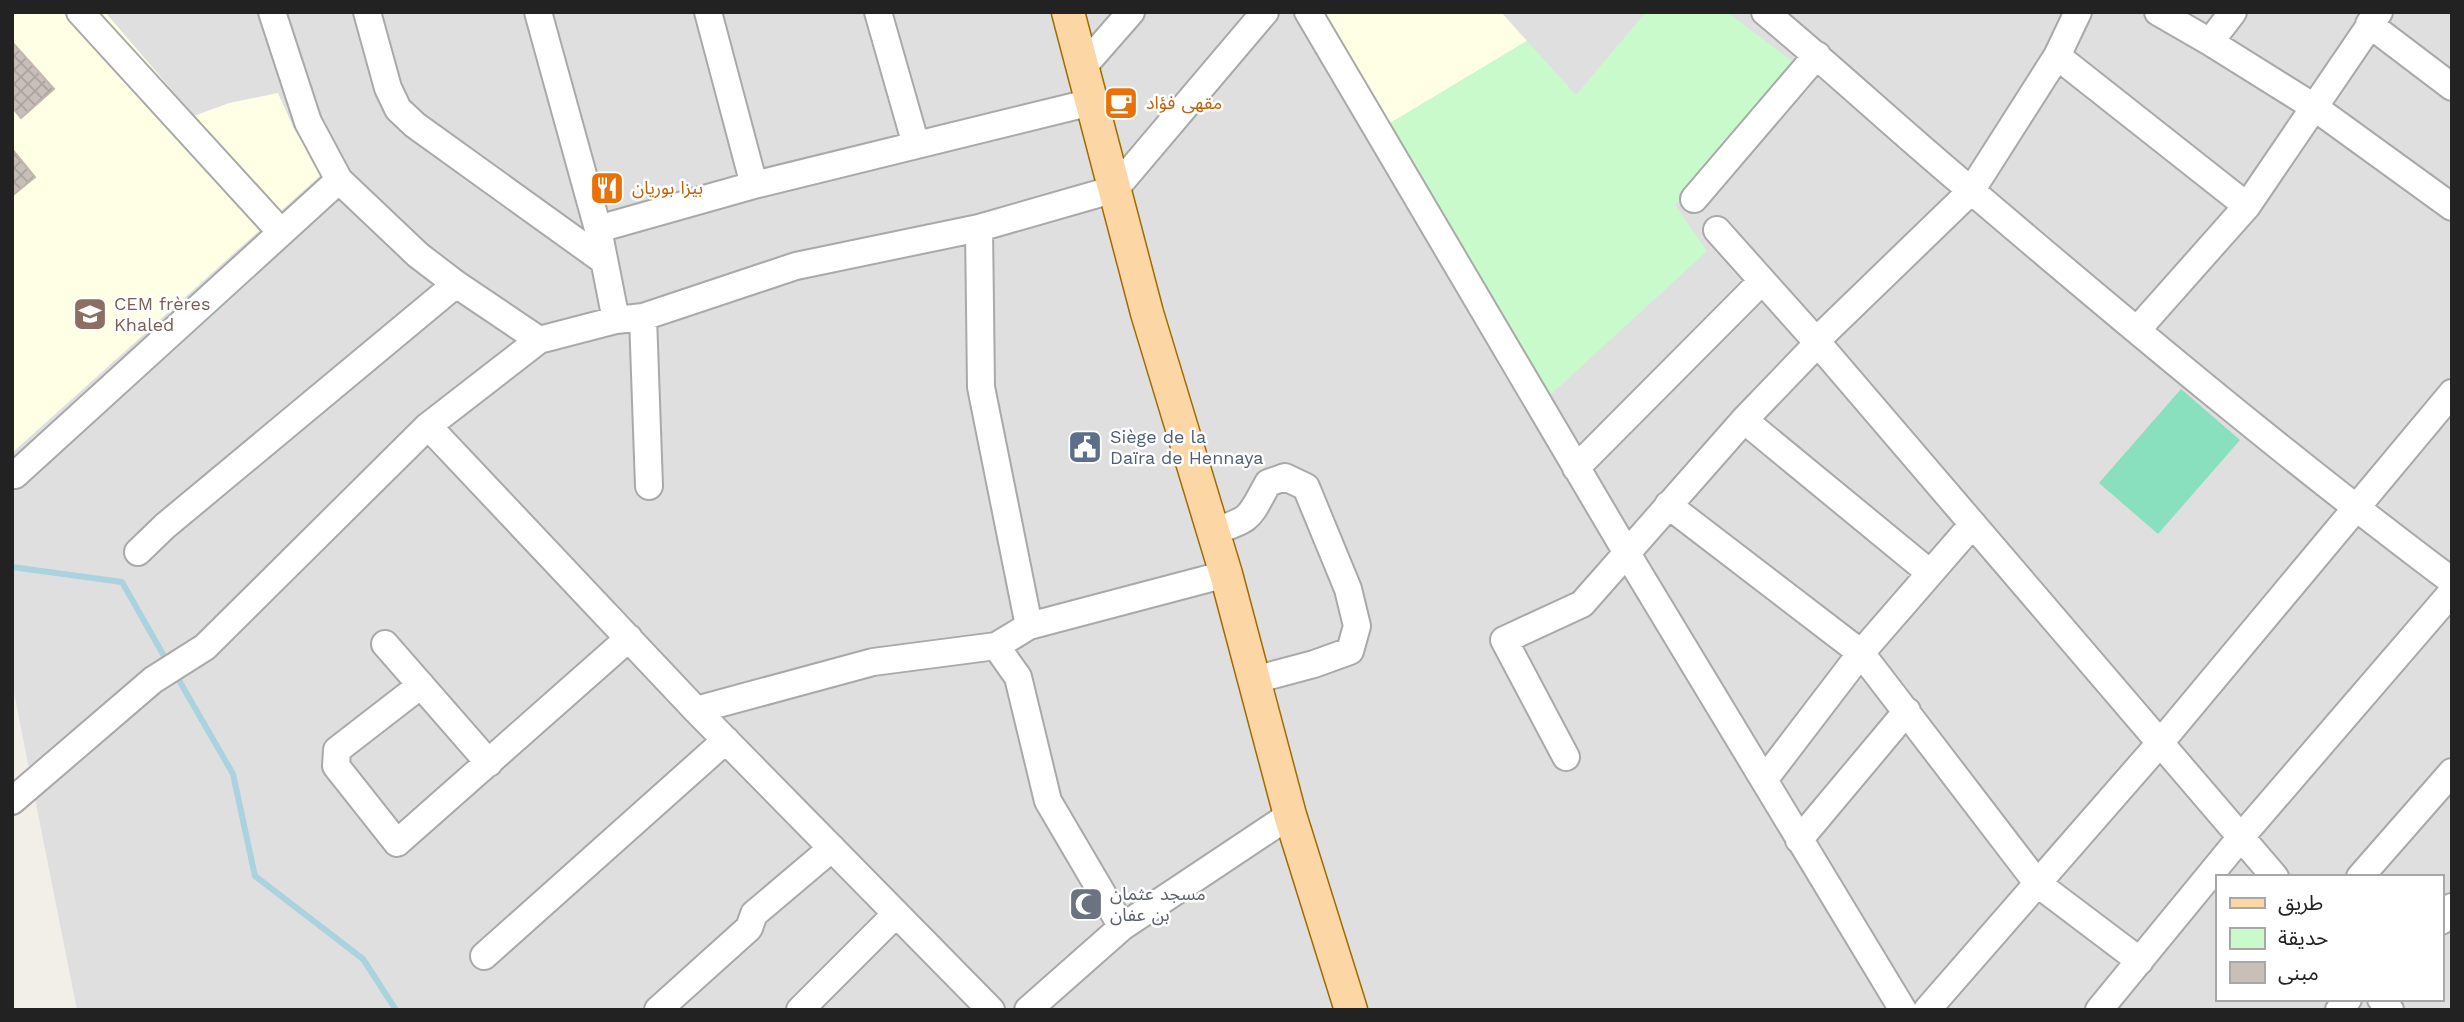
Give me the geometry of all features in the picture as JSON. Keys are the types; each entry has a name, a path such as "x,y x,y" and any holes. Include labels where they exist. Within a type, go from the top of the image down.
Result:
{"main road":[{"path":"1068,12 1147,313 1214,531 1290,816 1351,1010"}],"street":[{"path":"80,12 280,232"},
{"path":"272,12 308,122 339,180 418,255 539,340"},
{"path":"367,12 388,88 398,109 415,125 604,261"},
{"path":"538,12 598,229 616,320"},
{"path":"708,12 754,185"},
{"path":"878,12 916,145"},
{"path":"1082,68 1131,12"},
{"path":"12,801 153,680 205,648 428,426 539,340 616,320 643,317 796,266 979,228 1115,189 1265,12"},
{"path":"1308,12 1576,468 1903,1010"},
{"path":"1765,12 1971,191 2137,330 2357,509 2452,581"},
{"path":"1566,757 1504,640 1582,604 1626,551 1817,342 1971,191 2057,56 2078,12"},
{"path":"2158,12 2314,107 2452,206"},
{"path":"2210,42 2233,12"},
{"path":"2137,330 2247,206 2374,18 2452,87"},
{"path":"1694,198 1817,55"},
{"path":"2057,56 2247,206"},
{"path":"598,229 754,185 1092,102"},
{"path":"15,475 339,180"},
{"path":"979,228 981,387 1030,626"},
{"path":"1717,230 1817,342 2273,875"},
{"path":"1576,468 1762,282"},
{"path":"138,552 165,526 456,284"},
{"path":"643,317 649,486"},
{"path":"1927,1010 2160,743 2452,393"},
{"path":"1744,420 1930,573"},
{"path":"428,426 696,710 991,1010"},
{"path":"1214,531 1248,518 1268,483 1285,477 1306,487 1348,589 1357,626 1350,651 1254,680"},
{"path":"1668,505 1861,653 2038,884 2140,961"},
{"path":"1764,780 1861,653 1973,524"},
{"path":"696,710 873,662 996,646 1030,626 1226,574"},
{"path":"2099,1010 2241,837 2452,592"},
{"path":"421,685 337,750 336,766 397,843 629,638"},
{"path":"385,644 489,763"},
{"path":"996,646 1018,677 1048,801 1122,927"},
{"path":"1799,840 1907,711"},
{"path":"484,956 726,740"},
{"path":"2362,875 2452,772"},
{"path":"1028,1010 1122,927 1290,816"},
{"path":"658,1010 749,928 754,914 832,848"},
{"path":"800,1010 831,976 896,914"}],"shaded area":[{"path":"12,12 2452,12 2452,1010 77,1010 12,683"},
{"name":"CEM frères Khaled","path":"12,12 105,12 194,116 229,103 278,93 294,129 322,174 12,453"},
{"path":"1320,12 1501,12 1527,41 1387,125"}],"green space":[{"path":"1646,12 1727,12 1797,65 1675,205 1707,251 1547,398 1387,125 1527,41 1576,95"},
{"path":"2181,389 2240,440 2158,534 2099,483"}],"building":[{"path":"12,42 54,89 21,118 12,107"},
{"path":"12,149 35,177 12,196"}],"waterway":[{"path":"12,567 122,582 168,663"},
{"path":"176,675 233,774 255,876 363,959 396,1010"}],"place":[{"name":"مقهى فؤاد","path":"1121,103"},
{"name":"بيزا بوريان","path":"607,188"},
{"name":"CEM frères Khaled","path":"90,314"},
{"name":"Siège de la Daïra de Hennaya","path":"1085,447"},
{"name":"مسجد عثمان بن عفان","path":"1086,904"}]}
